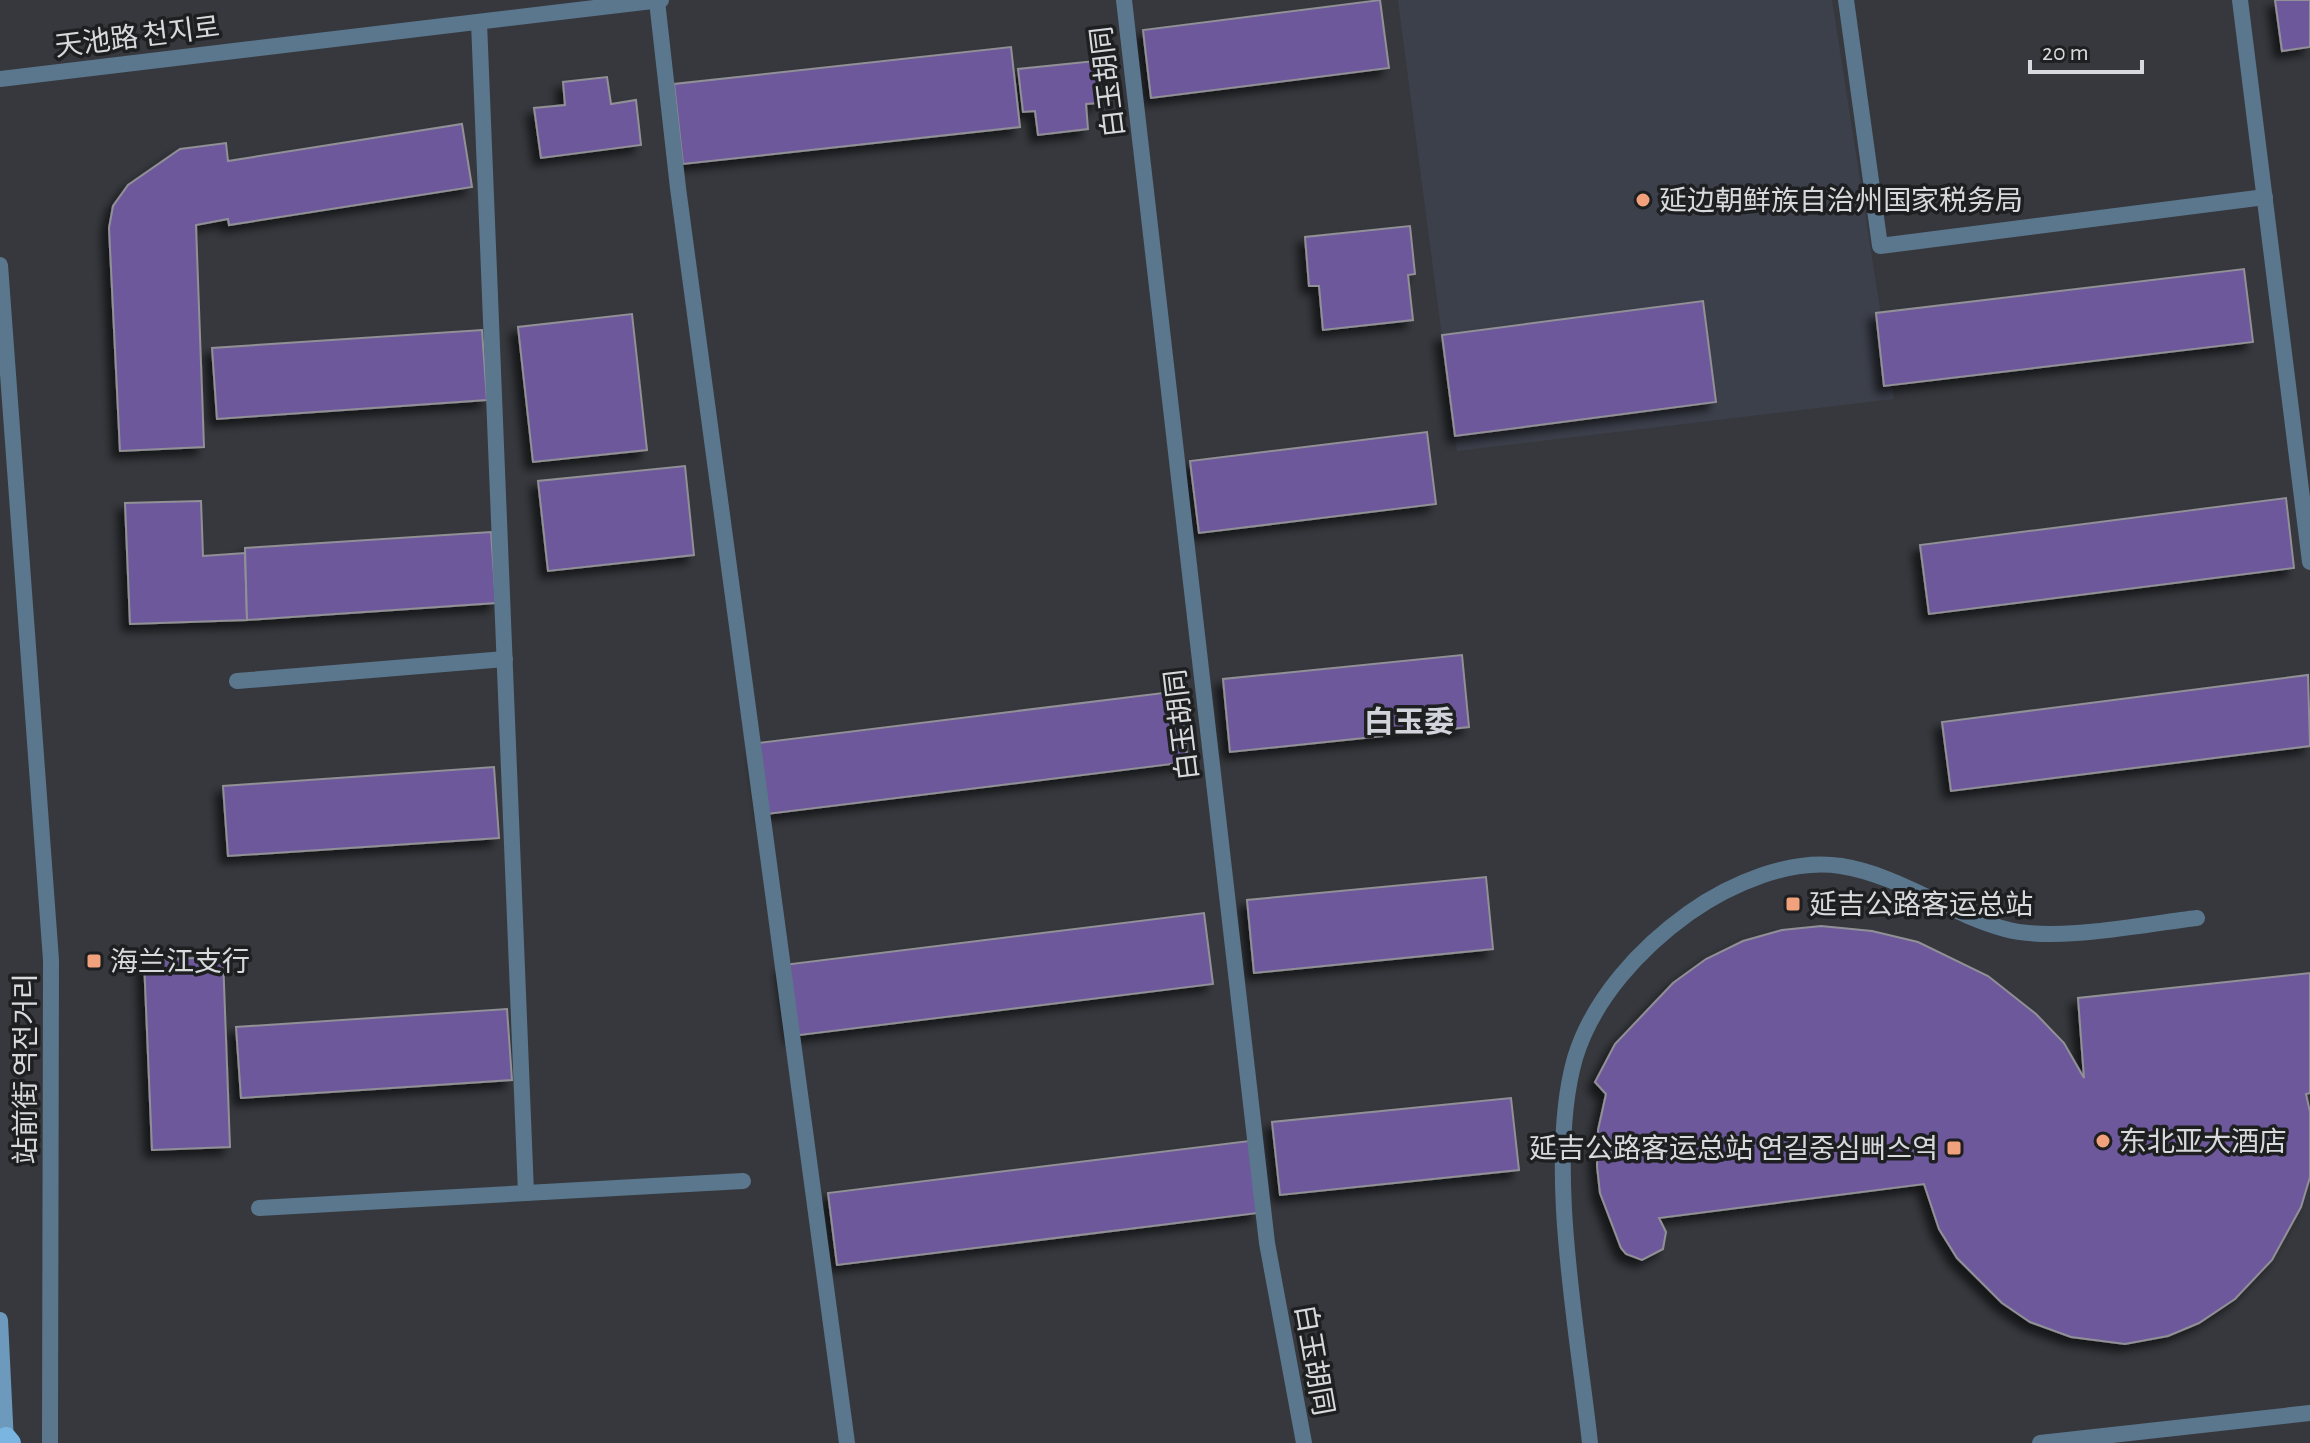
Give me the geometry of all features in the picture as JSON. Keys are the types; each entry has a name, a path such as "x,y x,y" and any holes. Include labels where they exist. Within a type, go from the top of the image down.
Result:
{"main road":[{"path":"0,1320 8,1441"}],"street":[{"path":"659,0 678,188 847,1443"},
{"name":"天池路 천지로","path":"0,79 659,0"},
{"name":"白玉胡同","path":"1124,0 1267,1243 1304,1443"},
{"path":"1846,0 1880,246 2265,197"},
{"path":"2240,0 2310,562"},
{"path":"479,22 526,1193"},
{"name":"站前街 역전거리","path":"0,265 51,960 50,1443"},
{"path":"237,681 505,659"},
{"path":"1590,1443 1568,1243 1563,1156 1567,1103 1576,1057 1594,1016 1627,968 1663,932 1705,902 1747,881 1796,867 1839,865 1871,874 2009,931 2044,934 2197,918"},
{"path":"259,1208 743,1181"},
{"path":"2040,1443 2310,1413"}],"shaded area":[{"name":"延边朝鲜族自治州国家税务局","path":"1398,0 1832,0 1894,399 1457,451"}],"building":[{"path":"1380,0 1389,68 1151,98 1143,30"},
{"path":"2275,0 2310,0 2310,47 2282,51"},
{"path":"1011,47 1020,127 683,164 674,84"},
{"path":"1095,61 1100,103 1086,104 1088,129 1038,135 1035,111 1023,112 1018,69"},
{"path":"607,77 611,104 636,100 641,145 541,158 534,108 565,105 563,82"},
{"path":"462,124 472,187 229,225 228,219 196,225 204,447 120,451 109,228 113,206 128,185 180,149 226,143 228,161"},
{"path":"1410,226 1415,274 1408,275 1413,320 1323,330 1319,286 1309,286 1305,237"},
{"path":"2244,269 2253,342 1884,386 1876,313"},
{"path":"1703,301 1716,402 1455,436 1442,335"},
{"path":"632,314 647,450 533,462 518,327"},
{"path":"482,330 487,400 217,419 212,348"},
{"path":"1427,432 1436,504 1199,533 1190,461"},
{"path":"685,466 694,555 548,571 538,481"},
{"path":"2286,498 2294,568 1929,614 1920,545"},
{"path":"201,501 203,556 245,553 247,620 130,624 125,503"},
{"path":"491,532 496,603 247,620 245,548"},
{"path":"1462,655 1469,727 1230,752 1223,679"},
{"path":"2308,675 2310,746 1951,791 1942,722"},
{"path":"1179,691 1188,762 767,814 758,743"},
{"path":"494,767 499,838 228,856 223,786"},
{"path":"1486,877 1493,949 1254,973 1247,900"},
{"path":"1204,913 1213,984 792,1036 783,965"},
{"name":"延吉公路客运总站 연길중심뻐스역","path":"1821,926 1872,931 1918,942 1988,976 2036,1014 2064,1043 2084,1078 2078,998 2310,973 2310,1093 2306,1094 2310,1112 2310,1177 2301,1207 2272,1260 2235,1299 2199,1323 2168,1336 2125,1344 2071,1337 2030,1322 2002,1303 1957,1258 1939,1229 1924,1184 1659,1218 1666,1232 1663,1249 1642,1260 1626,1254 1600,1193 1597,1166 1598,1130 1606,1094 1595,1082 1615,1044 1673,983 1706,959 1743,941 1782,930"},
{"path":"223,957 230,1147 152,1150 144,960"},
{"path":"507,1009 512,1080 241,1098 236,1027"},
{"path":"1511,1098 1519,1170 1280,1195 1272,1122"},
{"path":"1249,1141 1258,1213 837,1265 828,1193"}],"place":[{"name":"延边朝鲜族自治州国家税务局","path":"1643,200"},
{"name":"延吉公路客运总站","path":"1793,904"},
{"name":"海兰江支行","path":"94,961"},
{"name":"东北亚大酒店","path":"2103,1141"},
{"name":"延吉公路客运总站 연길중심뻐스역","path":"1954,1148"}],"district":[{"name":"白玉委","path":"1409,722"}]}
